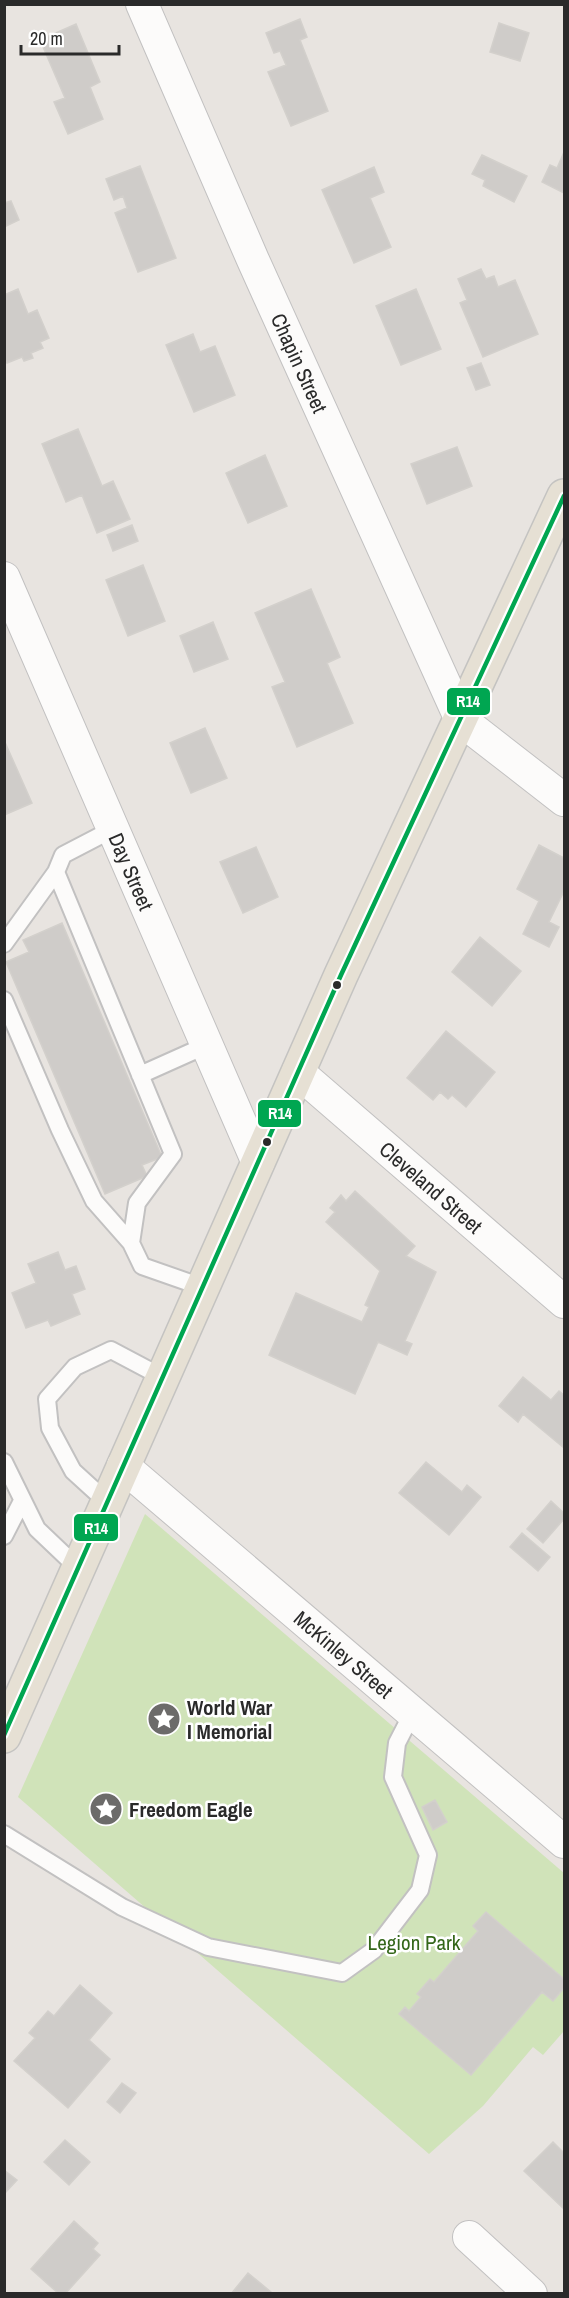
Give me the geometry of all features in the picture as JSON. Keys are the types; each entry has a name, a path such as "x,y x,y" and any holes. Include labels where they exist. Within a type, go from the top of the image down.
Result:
{"main road":[{"path":"4,1736 341,975 564,496"}],"street":[{"name":"Chapin Street","path":"142,4 258,271 461,720"},
{"name":"Day Street","path":"4,578 258,1163"},
{"path":"461,720 564,800"},
{"name":"Cleveland Street","path":"298,1072 564,1302"},
{"name":"McKinley Street","path":"123,1466 564,1842"},
{"path":"469,2237 531,2294"}],"lane":[{"path":"4,944 56,872 63,855 113,829"},
{"path":"56,872 173,1154 137,1203 131,1243"},
{"path":"4,1000 60,1130 94,1201 131,1243 142,1266 202,1287"},
{"path":"140,1075 207,1045"},
{"path":"107,1502 73,1472 50,1428 47,1399 75,1367 111,1350 162,1377"},
{"path":"4,1462 37,1529 78,1568"},
{"path":"4,1536 22,1501"},
{"path":"4,1834 122,1907 208,1947 342,1973 374,1950 420,1890 428,1855 393,1777 397,1743 412,1712"}],"green space":[{"name":"Legion Park","path":"145,1514 564,1873 564,2031 543,2055 533,2047 483,2106 429,2154 18,1797"}],"building":[{"path":"300,19 307,37 300,40 328,111 291,126 268,72 286,65 280,51 274,53 266,33"},
{"path":"499,23 529,33 520,61 490,52"},
{"path":"76,24 100,82 90,87 103,119 68,134 54,102 65,98 40,40"},
{"path":"564,152 564,193 542,182 550,165 557,168"},
{"path":"482,155 527,176 514,202 483,186 485,180 472,174"},
{"path":"140,166 176,258 138,272 115,213 127,208 123,196 114,200 106,179"},
{"path":"374,167 384,192 370,198 391,247 354,263 322,190"},
{"path":"11,201 19,220 4,227 4,203"},
{"path":"481,269 486,279 494,276 498,287 515,280 538,334 483,357 460,303 467,300 458,279"},
{"path":"18,289 28,314 37,310 49,338 40,342 43,348 31,353 33,358 24,361 22,357 7,363 4,358 4,295"},
{"path":"416,289 441,349 401,365 376,306"},
{"path":"193,334 200,352 215,346 235,395 194,412 166,345"},
{"path":"481,363 490,385 476,390 467,368"},
{"path":"78,429 102,486 113,481 130,519 97,533 82,495 66,502 42,444"},
{"path":"457,447 472,486 427,504 411,464"},
{"path":"265,455 287,506 248,523 226,473"},
{"path":"132,525 138,541 113,551 107,535"},
{"path":"143,565 165,621 128,636 106,580"},
{"path":"311,589 340,657 327,663 353,723 297,747 272,687 285,682 255,613"},
{"path":"213,622 228,659 194,672 180,636"},
{"path":"205,728 227,778 191,793 170,743"},
{"path":"4,740 32,803 4,815"},
{"path":"539,845 564,858 564,891 549,922 559,927 549,947 523,934 539,901 517,889"},
{"path":"256,847 278,897 243,913 220,862"},
{"path":"62,923 162,1157 142,1165 147,1176 105,1194 6,962 29,952 23,940"},
{"path":"480,937 521,971 492,1006 452,972"},
{"path":"446,1031 495,1072 466,1107 452,1095 448,1099 440,1092 433,1100 407,1078"},
{"path":"355,1191 415,1246 406,1256 436,1272 405,1341 412,1344 407,1355 378,1342 355,1394 269,1355 296,1293 362,1322 369,1307 365,1305 380,1271 326,1222 335,1212 330,1208 341,1195 346,1201"},
{"path":"58,1252 65,1270 76,1266 85,1289 72,1294 80,1314 51,1326 48,1320 26,1328 12,1293 36,1283 28,1264"},
{"path":"523,1377 551,1400 559,1391 564,1395 564,1448 523,1414 518,1422 499,1406"},
{"path":"426,1462 462,1492 467,1485 481,1497 449,1535 399,1493"},
{"path":"551,1501 564,1513 564,1519 543,1543 527,1529"},
{"path":"522,1533 550,1557 538,1571 510,1547"},
{"path":"435,1800 447,1822 433,1830 422,1807"},
{"path":"486,1912 564,1979 564,1988 553,2001 542,1992 471,2075 399,2014 405,2007 409,2011 421,1997 417,1994 430,1979 434,1982 478,1931 473,1926"},
{"path":"80,1985 112,2013 89,2040 110,2059 68,2108 14,2061 35,2038 29,2033 48,2011 54,2016"},
{"path":"122,2083 136,2093 120,2113 107,2102"},
{"path":"65,2140 90,2162 69,2185 44,2162"},
{"path":"553,2142 564,2153 564,2209 524,2171"},
{"path":"4,2170 17,2180 4,2194"},
{"path":"74,2221 98,2243 93,2249 100,2255 65,2294 59,2294 31,2269"},
{"path":"248,2273 271,2292 269,2294 231,2294"}],"transit line":[{"name":"R14","path":"4,1735 341,975 564,496"}],"place":[{"name":"World War I Memorial","path":"164,1719"},
{"name":"Freedom Eagle","path":"106,1809"}]}
